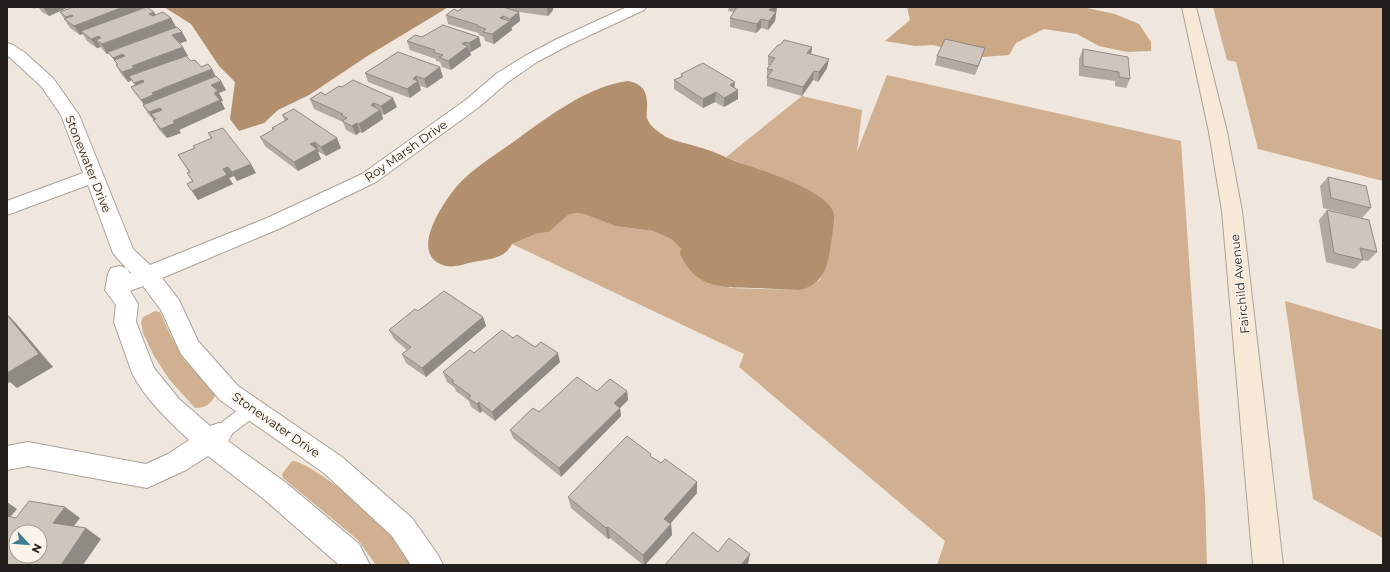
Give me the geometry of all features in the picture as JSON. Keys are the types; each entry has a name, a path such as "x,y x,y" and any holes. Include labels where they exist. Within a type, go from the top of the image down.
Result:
{"main road":[{"name":"Fairchild Avenue","path":"1189,7 1220,139 1232,211 1268,565"}],"street":[{"name":"Roy Marsh Drive","path":"116,288 274,223 369,178 467,107 502,78 531,59 563,42 639,7"},
{"name":"Stonewater Drive","path":"7,48 18,55 47,82 70,115 124,253 148,276 171,306 189,347 229,392 333,464 402,527 428,565"},
{"path":"7,208 94,176"},
{"path":"124,253 116,288 127,304 125,322 144,373 170,406 214,437 348,554 355,565"},
{"path":"7,458 28,454 147,476 177,462 214,437"}],"lane":[{"path":"214,437 252,409"}],"shaded area":[{"path":"164,7 447,8 369,55 309,95 278,110 264,123 239,131 230,119 235,82 219,66 191,24"},
{"path":"907,7 1082,7 1115,14 1139,24 1151,42 1151,51 1127,52 1099,46 1077,34 1044,29 1016,43 1009,55 982,57 933,45 915,46 885,41 910,20"},
{"path":"1213,7 1383,7 1383,181 1258,149 1236,62 1227,60"},
{"path":"887,75 1181,141 1205,496 1207,565 937,565 945,541 739,367 744,354 512,244 536,234 549,232 568,215 576,213 584,214 615,226 653,231 671,239 730,288 800,290 820,280 827,265 832,234 829,205 805,189 779,177 726,157 802,96 862,110 857,152"},
{"path":"628,81 638,84 644,90 647,98 648,121 655,129 666,137 708,150 775,175 806,189 820,197 829,205 834,214 834,223 827,266 819,280 811,286 800,290 719,286 693,274 680,254 681,248 671,239 653,231 615,226 584,214 576,213 568,215 549,232 536,234 512,244 506,252 498,257 459,266 446,266 435,260 429,252 428,241 431,229 443,205 463,180 489,159 581,97 612,84"},
{"path":"1285,301 1383,330 1383,538 1313,499"},
{"path":"155,311 160,312 185,361 213,388 216,393 210,403 205,406 195,408 169,379 154,356 143,333 141,322 143,317"},
{"path":"292,461 312,469 368,511 391,532 415,565 376,565 358,540 283,478 282,474"}],"building":[{"path":"73,7 123,7 74,26 64,19 73,16 71,15 66,17 60,12"},
{"path":"147,7 154,12 149,14 153,16 163,12 171,18 102,44 96,40 101,38 99,36 91,39 81,31"},
{"path":"464,7 503,7 519,12 510,19 503,16 500,18 510,21 492,34 483,32 486,29 477,26 478,25 446,15 454,9 458,11"},
{"path":"737,7 773,7 769,10 776,12 769,21 761,19 757,24 730,18"},
{"path":"443,25 479,37 469,43 465,42 462,44 468,46 448,61 439,57 443,55 433,52 435,50 407,41 415,35 422,37"},
{"path":"177,27 182,32 172,35 183,47 132,66 134,68 122,72 114,60 125,56 123,54 113,58 108,52"},
{"path":"945,39 985,48 978,66 937,56"},
{"path":"784,40 812,47 807,53 829,59 819,72 814,71 803,87 767,77 773,70 767,69 775,58 768,56"},
{"path":"1083,49 1128,57 1130,79 1119,77 1119,72 1083,66"},
{"path":"398,52 440,67 424,79 416,76 413,79 418,81 407,89 365,73"},
{"path":"186,56 191,61 195,60 201,67 208,64 212,69 152,93 153,95 141,100 131,87 144,82 143,80 134,83 129,76"},
{"path":"703,63 735,82 730,85 738,90 724,98 716,92 703,99 674,80 683,76 681,74"},
{"path":"216,76 221,81 211,85 218,91 214,93 220,100 173,121 175,123 161,129 153,120 156,119 151,114 162,110 160,108 149,112 143,105"},
{"path":"353,80 393,98 381,106 374,103 371,105 380,110 359,124 357,123 352,126 342,121 347,118 341,115 343,114 310,99 321,92 325,95 339,86 342,87"},
{"path":"294,109 337,138 321,147 315,142 310,144 317,149 294,162 260,137 288,119 282,115"},
{"path":"223,128 251,164 232,172 228,167 223,169 227,175 192,191 187,184 193,181 187,173 190,172 178,155 195,148 193,146 212,138 208,133"},
{"path":"1328,177 1366,186 1371,208 1331,198"},
{"path":"1327,210 1369,220 1377,252 1360,248 1363,260 1334,253"},
{"path":"444,291 483,317 422,368 402,354 411,347 389,330 415,309 418,311"},
{"path":"7,315 39,354 7,373"},
{"path":"502,330 513,338 517,335 535,347 541,342 558,353 492,412 479,402 477,404 468,398 471,396 452,382 454,381 443,372 470,350 474,353"},
{"path":"577,377 597,391 610,379 627,391 614,403 620,408 559,468 510,430 533,408 539,412"},
{"path":"627,436 651,454 650,456 661,463 665,459 697,482 664,519 671,524 643,555 608,527 606,528 568,497"},
{"path":"29,501 65,507 53,523 86,528 61,565 7,565 7,516 16,518"},
{"path":"693,532 718,552 729,538 750,554 741,565 665,565"}]}
